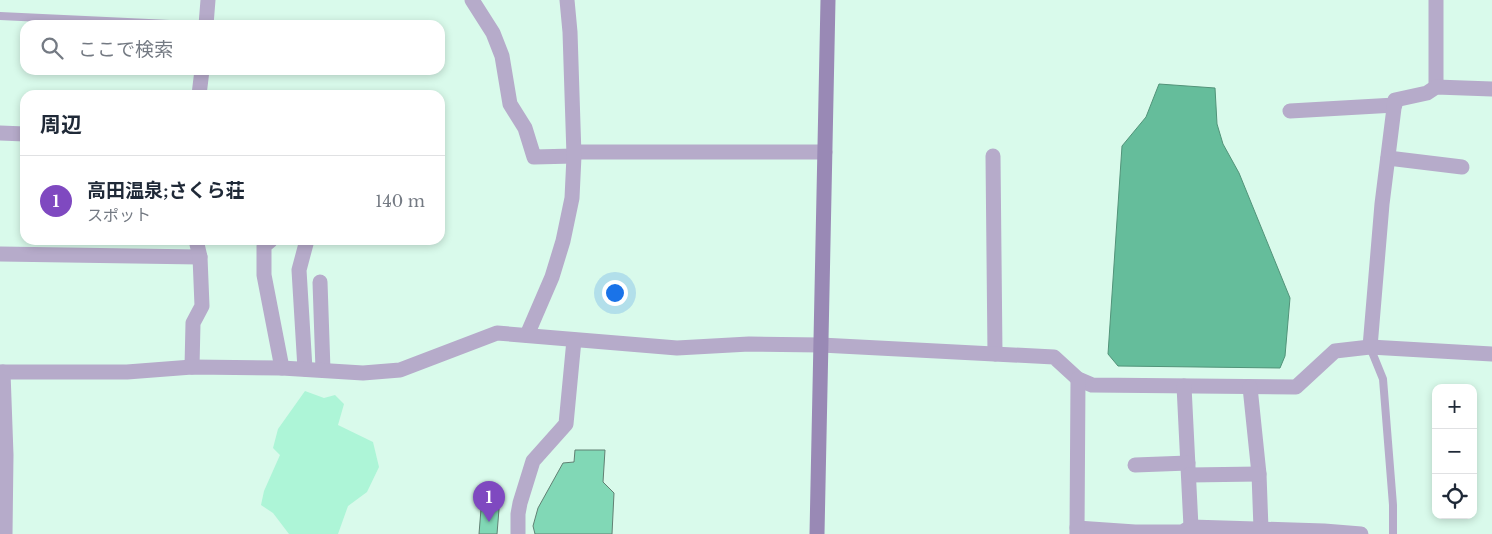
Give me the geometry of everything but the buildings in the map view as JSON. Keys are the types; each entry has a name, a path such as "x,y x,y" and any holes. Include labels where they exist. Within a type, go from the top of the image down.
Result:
{"street":[{"path":"206,20 208,0"},
{"path":"472,0 492,33 502,56 510,104 525,128 534,156 825,152"},
{"path":"527,336 552,277 563,241 572,198 574,154 570,32 567,0"},
{"path":"817,534 828,0"},
{"path":"1436,0 1436,87"},
{"path":"200,90 201,75"},
{"path":"1370,347 1382,204 1395,100 1427,93 1436,87 1492,88"},
{"path":"1290,111 1395,105"},
{"path":"0,133 20,134"},
{"path":"993,156 994,354"},
{"path":"1388,158 1462,167"},
{"path":"192,367 193,323 202,306 200,257 197,245"},
{"path":"265,245 264,275 282,368"},
{"path":"305,369 299,270 306,245"},
{"path":"0,254 200,257"},
{"path":"320,282 323,370"},
{"path":"5,534 6,454 2,372 127,372 192,367 282,368 363,373 400,370 497,333 677,348 749,344 821,344 1054,357 1078,379 1092,385 1296,386 1335,351 1370,347 1492,354"},
{"path":"518,534 520,503 533,461 566,424 574,340"},
{"path":"1078,379 1077,531 1182,532 1192,527 1361,534"},
{"path":"1184,386 1192,527"},
{"path":"1250,387 1259,474 1261,529"},
{"path":"1135,465 1259,474"}],"lane":[{"path":"0,16 85,20"},
{"path":"1370,347 1383,380 1393,534"}],"shaded area":[{"path":"1159,84 1215,88 1217,124 1223,144 1239,173 1290,298 1285,356 1280,368 1118,366 1108,354 1122,146 1146,117"},
{"path":"305,391 324,398 335,395 344,404 338,425 373,442 379,467 367,492 348,506 338,534 289,534 273,513 261,505 264,491 280,455 273,448 278,429"}],"place":[{"name":"高田温泉;さくら荘","path":"489,522"}]}
